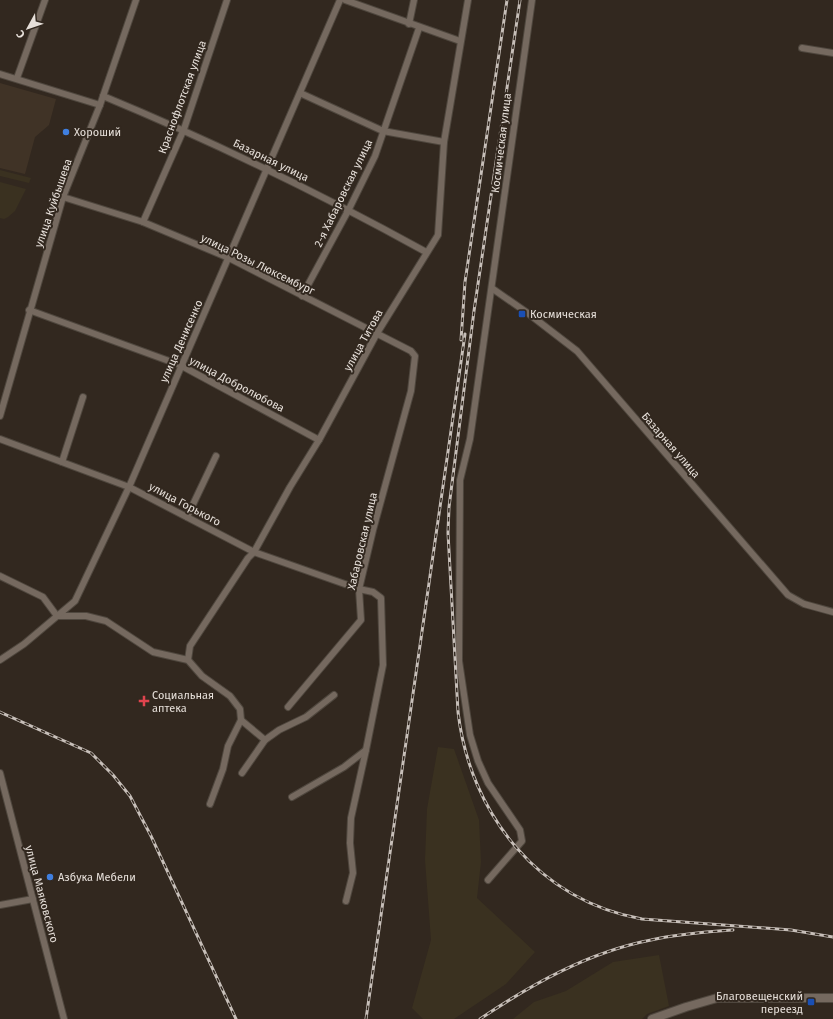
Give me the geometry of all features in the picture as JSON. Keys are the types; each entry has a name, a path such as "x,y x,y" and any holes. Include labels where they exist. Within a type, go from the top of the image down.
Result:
{"street":[{"path":"17,78 45,0"},
{"name":"улица Куйбышева","path":"0,416 29,310 63,197 100,105 136,0"},
{"name":"Краснофлотская улица","path":"143,222 184,129 227,0"},
{"name":"улица Денисенко","path":"0,660 24,644 75,601 129,487 180,366 229,258 340,0"},
{"path":"345,0 419,28 460,41"},
{"path":"409,24 414,0"},
{"name":"улица Титова","path":"188,660 190,646 248,558 254,552 290,487 319,440 376,335 426,252 438,235 444,142 468,0"},
{"name":"Космическая улица","path":"488,880 522,841 520,830 488,783 478,761 470,735 459,661 460,480 470,439 489,301 492,289 518,88 532,0"},
{"name":"2-я Хабаровская улица","path":"302,296 349,209 374,156 419,28"},
{"path":"802,48 833,53"},
{"path":"0,74 17,78 100,105"},
{"path":"300,93 383,131 444,142"},
{"name":"Базарная улица","path":"103,96 184,129 349,209 426,252"},
{"name":"улица Розы Люксембург","path":"63,197 143,222 229,258 376,335 411,351 415,356"},
{"name":"Базарная улица","path":"492,289 529,314 577,351 788,595 804,604 833,612"},
{"name":"улица Добролюбова","path":"29,310 180,366 319,440"},
{"name":"Хабаровская улица","path":"288,708 361,620 359,589 373,530 411,391 415,356"},
{"path":"62,462 83,397"},
{"name":"улица Горького","path":"0,439 129,487 254,552 359,589 374,592 380,598 383,665 351,818 350,843 353,873 346,901"},
{"path":"187,517 216,456"},
{"path":"0,576 43,597 57,616 86,616 106,621 153,652 188,660 202,676 230,696 240,709 241,720 228,746 223,769 210,804"},
{"path":"242,773 265,740 279,730 306,717 334,695"},
{"path":"241,720 265,740"},
{"path":"292,797 344,767 366,750"},
{"name":"улица Маяковского","path":"0,773 64,1019"},
{"path":"0,905 32,899"},
{"path":"652,1019 717,998 833,998"}],"shaded area":[{"path":"0,83 56,99 49,125 35,137 25,174 0,168"},
{"path":"0,170 31,178 29,183 0,176"},
{"path":"0,182 26,189 15,211 4,219 0,218"},
{"path":"438,747 454,749 479,820 481,862 477,898 535,952 506,984 454,1019 423,1019 412,1008 431,940 425,860 427,809"},
{"path":"659,955 669,1006 647,1014 642,1019 513,1019 534,1002 566,991 613,962"}],"railway":[{"path":"461,340 465,282 507,0"},
{"path":"520,0 474,311 449,507 448,533 458,712 465,749 477,785 494,817 516,847 541,872 571,893 605,909 642,919 791,930 833,937"},
{"path":"366,1019 465,334"},
{"path":"0,712 91,753 113,775 130,796 151,836 236,1019"},
{"path":"480,1019 541,982 605,952 628,945 661,938 733,930"}],"place":[{"name":"Хороший","path":"66,132"},
{"name":"Космическая","path":"522,314"},
{"name":"Социальная аптека","path":"144,701"},
{"name":"Азбука Мебели","path":"50,877"},
{"name":"Благовещенский переезд","path":"811,1002"}]}
